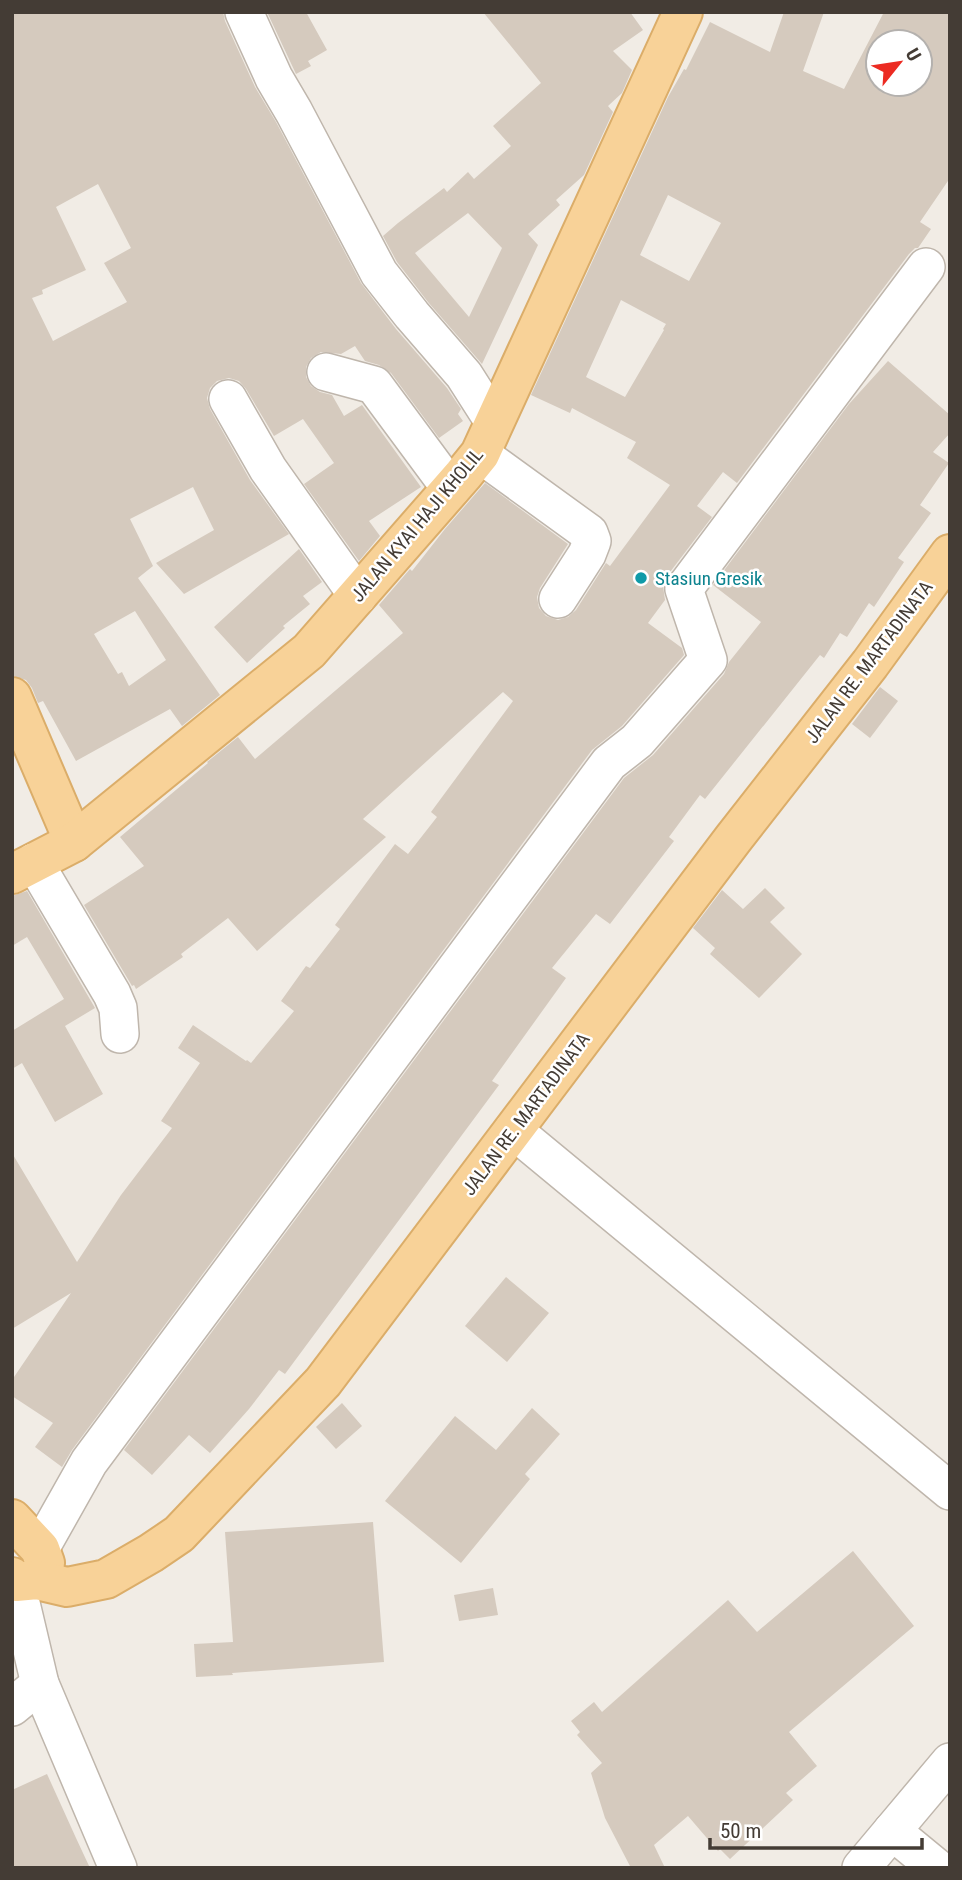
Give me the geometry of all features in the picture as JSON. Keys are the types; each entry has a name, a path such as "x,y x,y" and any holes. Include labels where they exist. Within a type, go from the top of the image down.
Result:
{"main road":[{"name":"JALAN KYAI HAJI KHOLIL","path":"23,868 74,842 309,651 451,489 487,438 683,12"},
{"name":"JALAN RE. MARTADINATA","path":"27,1572 67,1587 106,1579 151,1553 179,1534 323,1382 733,839 870,664 950,554"},
{"path":"12,697 74,842"},
{"path":"12,1519 27,1572"}],"street":[{"path":"244,12 274,78 379,273 464,375 487,438 589,533 592,541 587,554 558,599"},
{"path":"118,1868 40,1684 27,1572 89,1462 609,763 637,741 708,660 684,589 926,267"},
{"path":"326,372 374,385 451,489"},
{"path":"228,399 268,469 358,596"},
{"path":"23,868 112,994 118,1009 120,1034"},
{"path":"513,1130 950,1491"},
{"path":"12,1707 40,1684"},
{"path":"861,1868 950,1762"},
{"path":"892,1831 937,1868"}],"building":[{"path":"12,12 223,12 255,87 361,283 447,388 461,409 458,414 463,421 439,438 391,373 379,365 365,361 355,346 341,354 321,352 311,358 306,367 306,377 311,386 332,395 344,416 362,405 421,487 369,521 380,536 359,561 304,484 334,463 303,419 274,436 239,381 229,378 217,381 210,388 207,398 210,409 250,480 289,534 184,594 156,563 214,530 193,487 130,519 153,566 138,578 220,695 182,726 170,709 76,761 43,701 38,703 26,680 12,676","holes":["98,184 131,248 104,263 127,302 53,341 32,298 43,294 42,290 86,270 56,207","135,611 166,660 129,686 122,672 118,674 94,634"]},
{"path":"267,12 306,12 327,50 308,61 311,66 296,74"},
{"path":"483,12 630,12 643,30 613,51 632,70 622,93 608,106 613,112 584,175 556,200 560,205 528,234 538,245 482,364 397,262 383,236 444,188 447,192 468,172 474,179 511,146 493,126 541,83","holes":["468,213 502,248 469,317 415,253"]},
{"path":"784,12 824,12 803,71 844,89 864,50 864,98 934,98 934,28 876,28 884,12 950,12 950,178 920,222 931,229 918,248 909,254 737,483 723,472 697,506 712,517 667,576 663,586 665,600 648,623 682,648 684,655 622,726 592,750 62,1467 35,1447 53,1423 12,1396 12,1380 71,1293 12,1329 12,1153 77,1262 121,1195 172,1128 161,1121 200,1063 178,1048 193,1025 251,1063 294,1011 281,1001 306,966 310,968 340,929 335,925 395,844 408,854 437,817 431,812 513,701 503,692 363,819 386,837 257,951 228,918 181,954 183,957 136,989 84,905 144,866 120,837 207,762 238,737 255,759 403,633 379,605 410,569 412,571 485,483 568,544 537,597 539,608 546,616 558,620 568,617 576,610 606,563 610,566 670,485 627,458 636,442 572,408 570,413 531,395 668,97 684,69 686,70 710,22 770,52","holes":["668,195 721,223 689,281 640,255","621,300 666,324 625,397 586,377"]},
{"path":"888,361 950,415 950,433 933,452 949,463 920,505 931,513 898,558 904,562 874,607 869,603 847,637 840,633 824,658 820,655 705,799 700,795 669,837 674,841 610,924 596,914 552,968 566,978 492,1081 499,1085 285,1374 279,1370 210,1453 189,1435 152,1475 124,1450 624,778 653,755 724,674 729,662 761,622 713,585 849,404"},
{"path":"299,549 322,582 303,596 310,604 283,626 285,628 247,663 214,627"},
{"path":"880,687 898,701 870,738 852,724"},
{"path":"765,888 785,908 770,922 802,954 759,998 710,954 715,948 693,928 722,890 743,909"},
{"path":"27,891 95,1008 65,1026 103,1094 55,1122 22,1063 12,1069 12,1031 64,999 27,937 12,946 12,896"},
{"path":"506,1277 549,1313 507,1362 465,1326"},
{"path":"342,1403 362,1426 336,1449 316,1427"},
{"path":"532,1408 560,1434 525,1474 530,1479 461,1563 385,1501 455,1416 496,1450"},
{"path":"373,1522 384,1662 196,1677 194,1644 233,1642 225,1532"},
{"path":"853,1551 914,1626 789,1732 817,1766 786,1793 793,1800 730,1859 720,1849 718,1851 688,1816 654,1845 665,1868 631,1868 605,1818 591,1773 602,1763 577,1735 580,1732 571,1721 594,1702 602,1712 728,1600 757,1632"},
{"path":"493,1588 498,1615 459,1621 454,1595"},
{"path":"47,1774 90,1868 12,1868 12,1790"}],"place":[{"name":"Stasiun Gresik","path":"641,578"}]}
